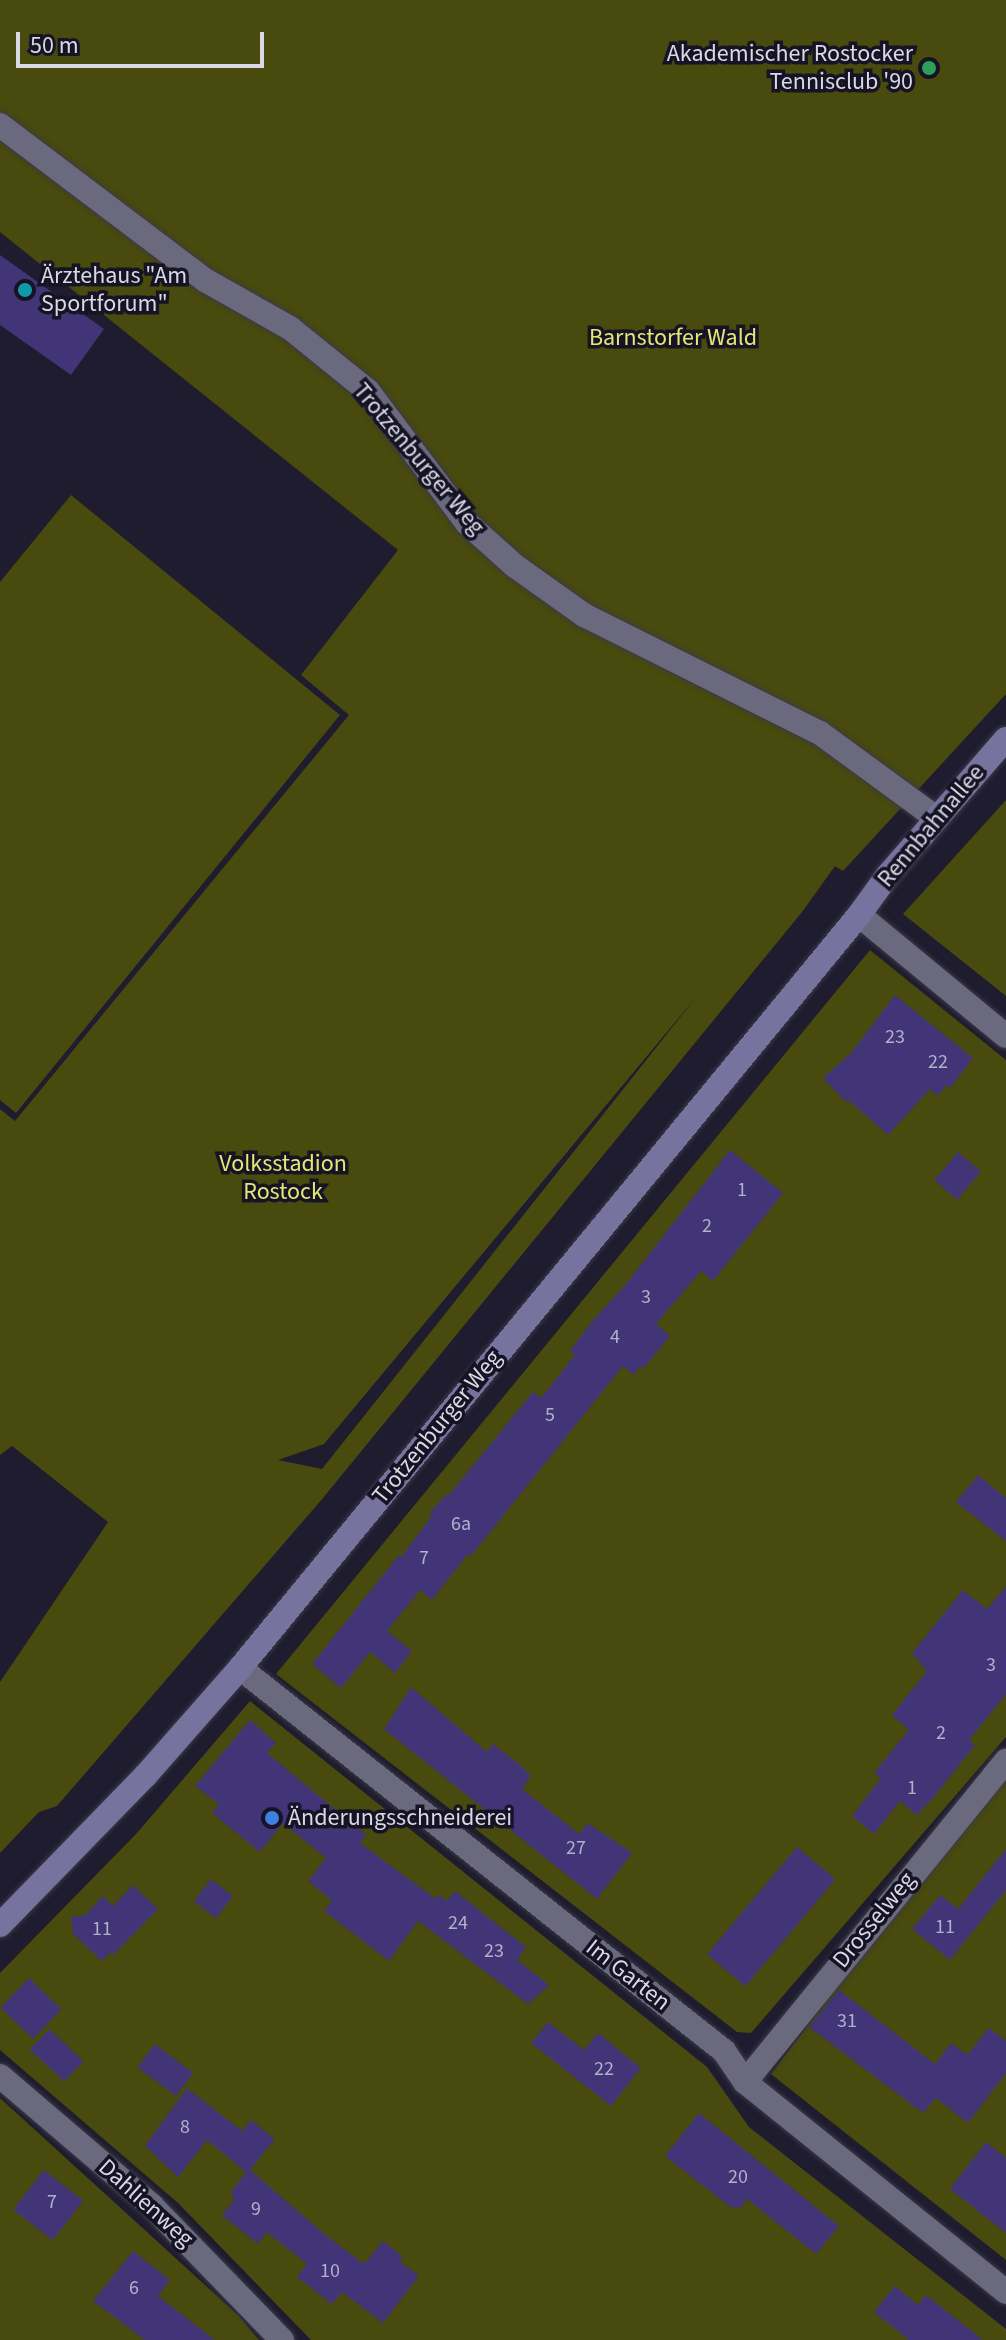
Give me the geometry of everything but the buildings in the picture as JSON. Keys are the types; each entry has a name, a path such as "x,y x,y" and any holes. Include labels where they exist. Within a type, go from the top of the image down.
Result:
{"street":[{"name":"Trotzenburger Weg","path":"0,125 205,280 290,328 368,391 467,523 515,566 584,615 820,733 936,818"},
{"name":"Rennbahnallee","path":"866,922 936,818 1006,739"},
{"name":"Trotzenburger Weg","path":"0,1925 146,1775 240,1668 866,922"},
{"path":"866,922 1006,1036"},
{"name":"Im Garten","path":"240,1668 724,2051 745,2082 1006,2292"},
{"name":"Drosselweg","path":"745,2082 1006,1761"},
{"name":"Dahlienweg","path":"0,2076 152,2206 282,2340"}],"green space":[{"path":"0,0 1006,0 1006,694 843,871 835,866 802,912 323,1498 57,1806 39,1812 0,1853 0,1682 108,1522 12,1446 0,1455 0,1109 15,1121 349,715 301,675 398,550 0,232","holes":["697,996 322,1469 278,1460 324,1444"]},
{"path":"71,495 340,715 16,1113 0,1100 0,582"},
{"path":"1006,800 1006,996 903,914"},
{"path":"870,950 1006,1060 1006,1737 751,2033 737,2032 276,1674"},
{"path":"250,1701 707,2067 749,2127 1006,2329 1006,2340 311,2340 178,2203 0,2050 0,1973 137,1833"},
{"path":"1006,1779 1006,2260 771,2074 860,1957"},
{"path":"0,2098 239,2316 259,2340 0,2340"}],"place":[{"name":"Akademischer Rostocker Tennisclub '90","path":"929,68"},
{"name":"Ärztehaus \"Am Sportforum\"","path":"25,290"},
{"name":"Änderungsschneiderei","path":"272,1818"}],"park label":[{"name":"Barnstorfer Wald","path":"673,338"},
{"name":"Volksstadion Rostock","path":"283,1178"}]}
